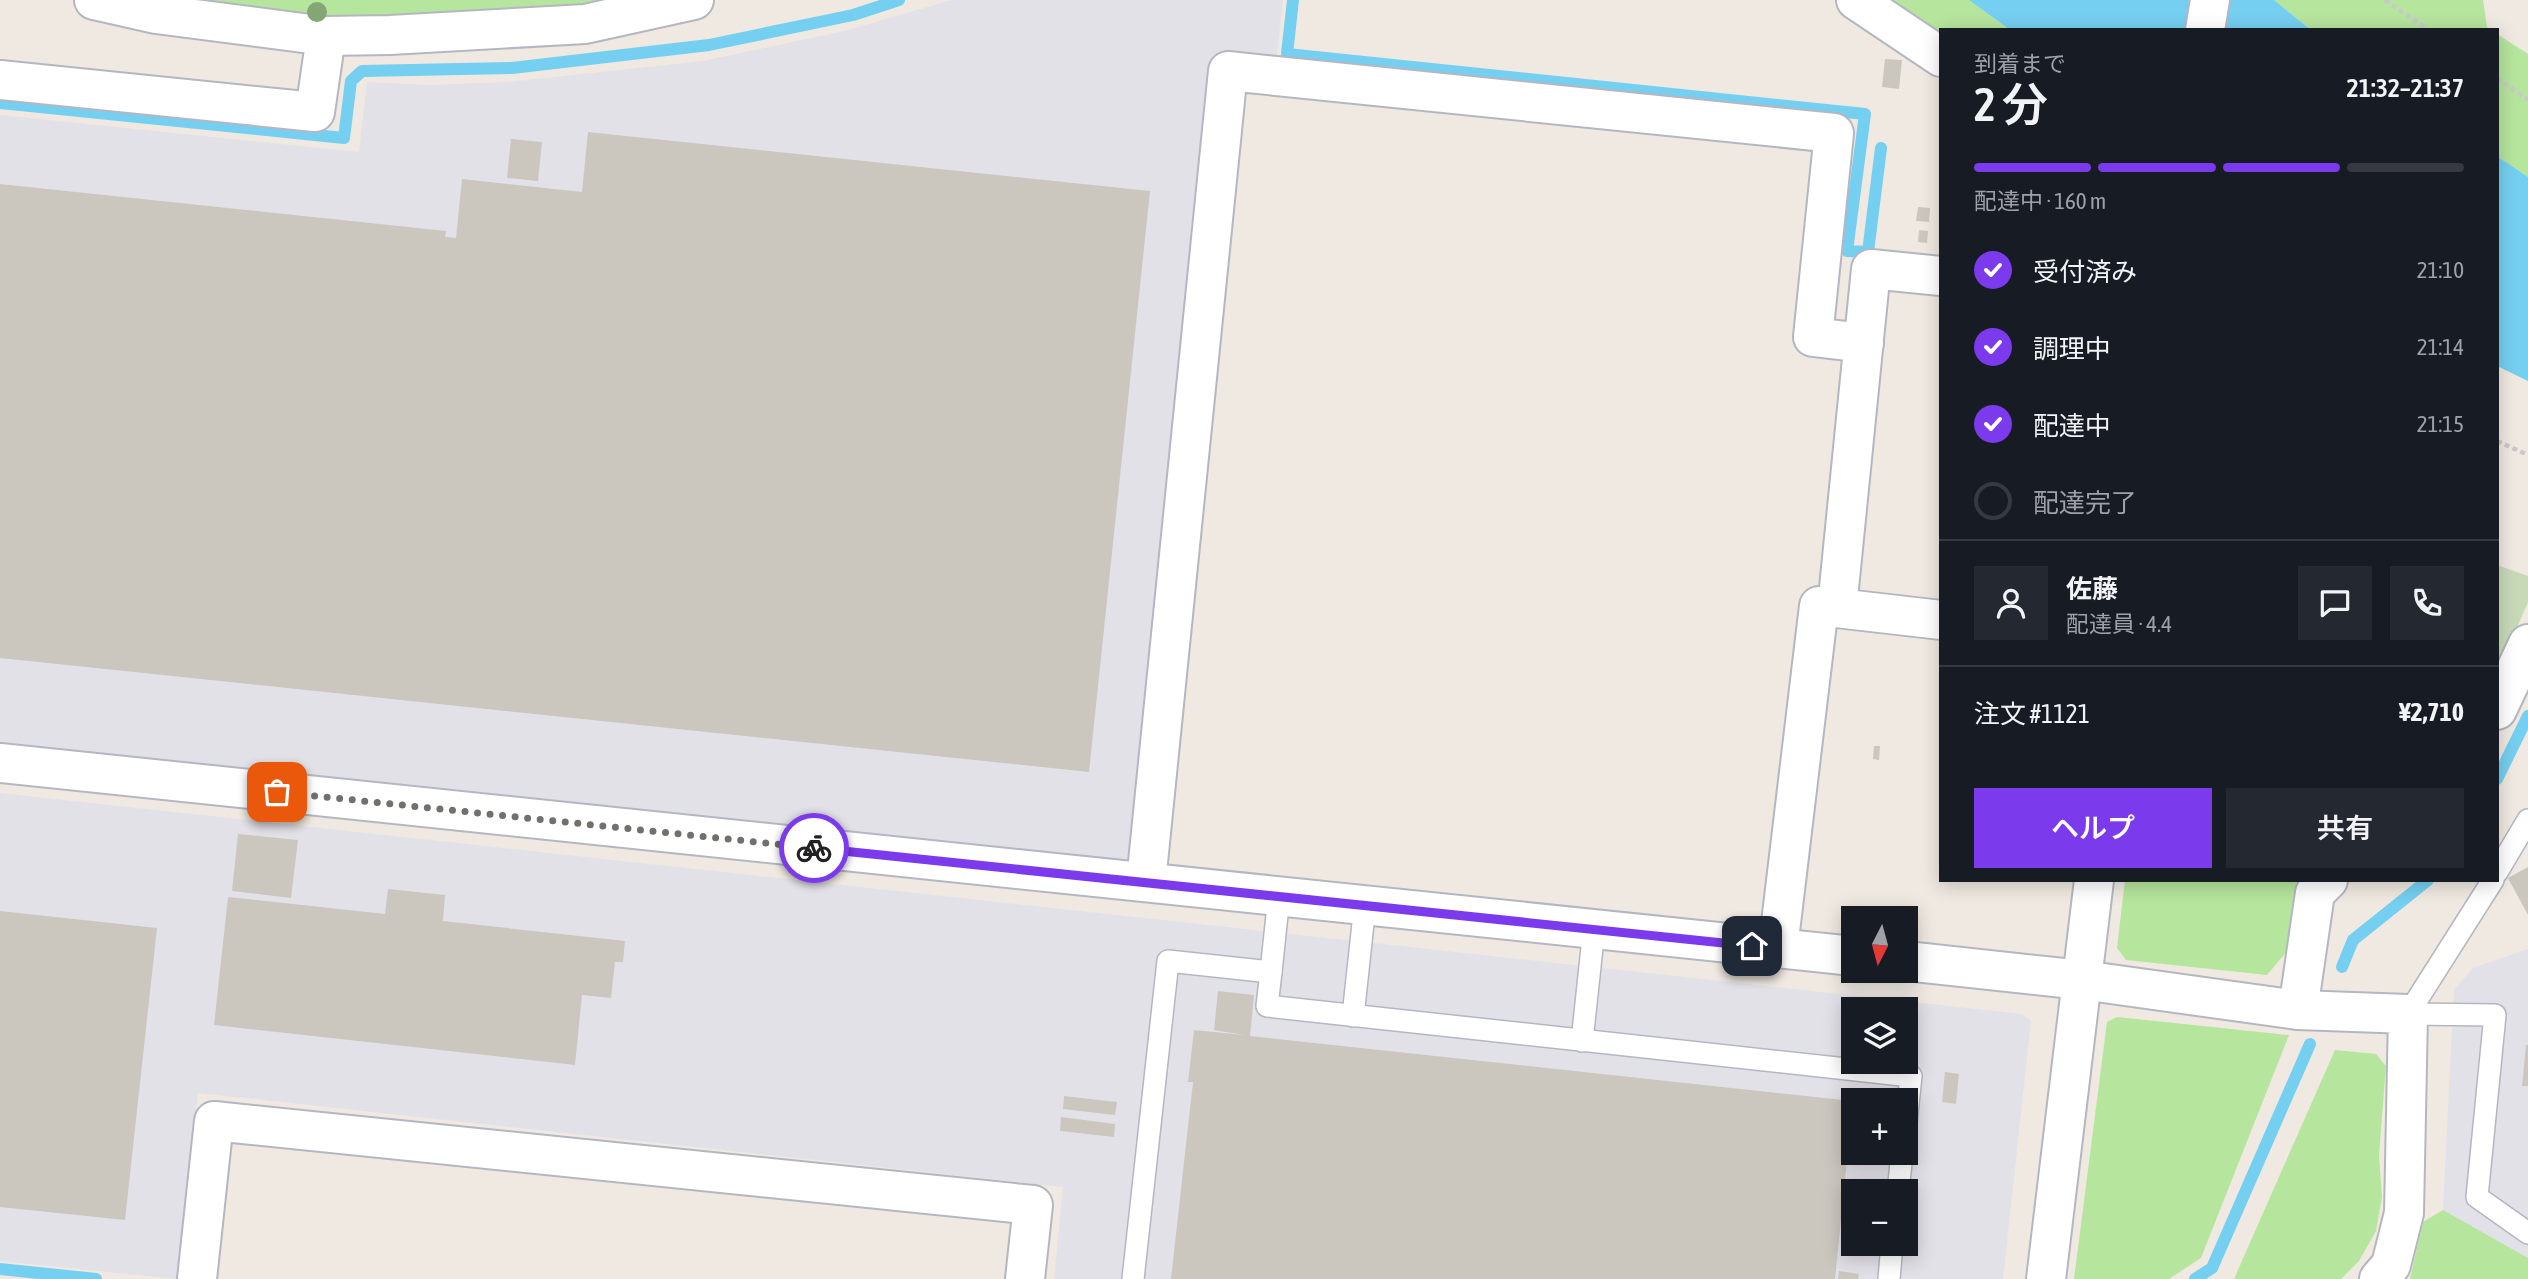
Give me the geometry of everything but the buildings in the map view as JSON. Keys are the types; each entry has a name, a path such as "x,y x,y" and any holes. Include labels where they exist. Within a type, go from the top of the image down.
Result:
{"street":[{"path":"94,0 156,14 326,36 585,24 694,0"},
{"path":"1856,0 1939,56"},
{"path":"2205,28 2210,0"},
{"path":"0,80 315,112 326,36"},
{"path":"1146,882 1228,71 1834,132 1813,337 1864,343"},
{"path":"1837,608 1871,269 1939,276"},
{"path":"1778,948 1819,606 1939,620"},
{"path":"2499,706 2528,644"},
{"path":"0,763 1841,955"},
{"path":"2046,1279 2094,882"},
{"path":"2298,1010 2315,892 2326,882"},
{"path":"1918,962 2082,980 2298,1010 2408,1014 2404,1213 2391,1265 2379,1279"},
{"path":"197,1279 214,1121 1034,1205 1025,1279"}],"lane":[{"path":"2499,869 2528,820"},
{"path":"2408,1014 2492,882"},
{"path":"1279,896 1267,1006 1911,1076 1910,1088"},
{"path":"1353,1016 1366,905"},
{"path":"1582,1041 1594,929"},
{"path":"1133,1279 1168,961 1271,972"},
{"path":"2408,1014 2495,1015 2477,1197 2528,1233"},
{"path":"1889,1279 1891,1256"}],"path":[{"path":"2385,0 2426,28"},
{"path":"2499,79 2528,100"},
{"path":"2499,441 2528,455"}],"shaded area":[{"path":"952,0 1283,0 1276,62 1218,56 1133,861 0,743 0,115 359,152 367,82 429,85 507,82 703,61 844,31"},
{"path":"0,793 1866,997 1841,997 1841,1074 1918,1074 1918,1003 2022,1014 2031,1021 2003,1279 1054,1279 1063,1187 198,1093 177,1279 0,1261"},
{"path":"2528,949 2528,1279 2410,1279 2423,1222 2443,1210 2454,990 2473,968"}],"green space":[{"path":"143,0 638,0 355,26"},
{"path":"1878,0 1969,0 2007,28 1939,28 1939,44"},
{"path":"2274,0 2483,0 2488,28 2309,28"},
{"path":"2499,35 2528,54 2528,177 2499,157"},
{"path":"2499,566 2528,576 2528,602 2499,668"},
{"path":"2125,882 2297,882 2287,951 2267,975 2126,960 2117,948"},
{"path":"2117,1017 2289,1035 2201,1258 2169,1279 2074,1279 2107,1022"},
{"path":"2335,1050 2376,1054 2386,1066 2379,1155 2382,1197 2376,1231 2359,1261 2341,1279 2234,1279"},
{"path":"2443,1210 2528,1258 2528,1279 2410,1279 2423,1222"}],"water":[{"path":"1969,0 2274,0 2309,28 2007,28"},
{"path":"2499,157 2528,177 2528,381 2499,367"}],"waterway":[{"path":"0,103 344,138 351,81 362,71 512,68 709,45 853,15 899,0"},
{"path":"1293,0 1287,54 1865,114 1847,251 1868,252 1881,148"},
{"path":"2499,775 2528,716"},
{"path":"2342,967 2353,940 2426,882"},
{"path":"2195,1279 2212,1268 2310,1044"},
{"path":"0,1269 96,1279"}],"way so far":[{"path":"277,792 814,848"}],"route":[{"path":"814,848 1752,946"}]}
